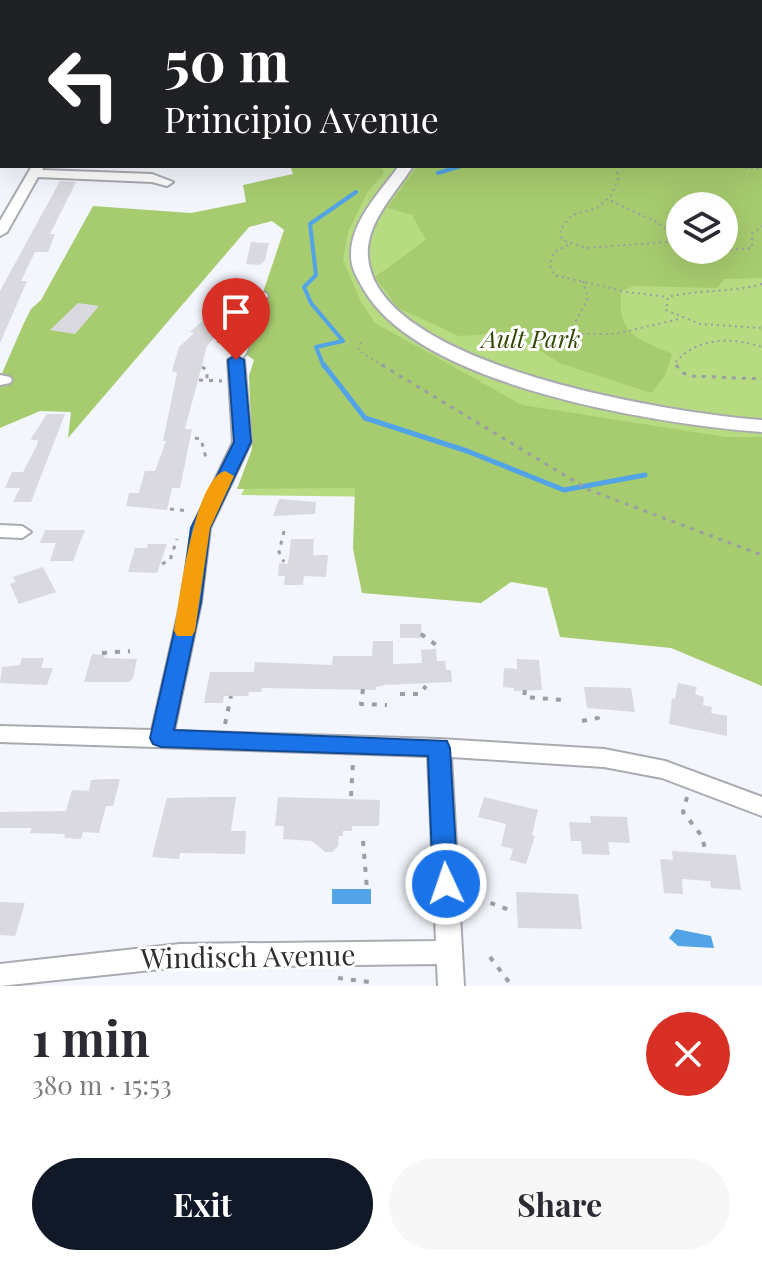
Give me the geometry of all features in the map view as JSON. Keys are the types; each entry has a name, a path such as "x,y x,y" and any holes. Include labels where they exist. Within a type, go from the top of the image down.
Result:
{"street":[{"path":"405,168 364,227 360,268 378,298 408,325 459,355 580,398 660,416 762,426"},
{"path":"0,232 36,170 152,178 167,182"},
{"path":"161,738 191,602 201,528 242,442 236,360"},
{"path":"0,531 22,532"},
{"path":"0,734 439,748 634,763 694,780 762,807"},
{"path":"439,748 451,986"},
{"name":"Windisch Avenue","path":"0,976 148,957 207,954 383,956 450,952"}],"lane":[{"path":"236,360 243,352 264,296"}],"path":[{"path":"568,245 562,240 560,230 572,215 596,209 611,201 618,184 616,168"},
{"path":"611,201 631,206 666,227"},
{"path":"738,249 752,248 752,234 762,226"},
{"path":"666,242 636,246 568,245 554,252 550,265 554,275 562,279 668,298 692,291 737,291 762,284"},
{"path":"583,281 590,298 573,321 571,330 576,334 597,336 644,330 681,319"},
{"path":"668,298 666,310 681,319 736,328 762,328"},
{"path":"217,342 232,338"},
{"path":"760,379 692,376 683,373 675,363 680,356 706,343 749,341 762,347"},
{"path":"361,342 358,350 579,481 589,490 762,555"},
{"path":"202,367 207,370 207,380"},
{"path":"199,380 238,381"},
{"path":"195,438 201,439 206,458"},
{"path":"170,509 206,512"},
{"path":"284,531 279,552 284,562"},
{"path":"162,564 170,560 177,539"},
{"path":"421,634 439,647"},
{"path":"102,653 130,651"},
{"path":"400,694 420,694 426,686"},
{"path":"363,689 361,704 387,705"},
{"path":"525,690 524,697 564,700"},
{"path":"221,740 231,696"},
{"path":"582,721 598,718 601,711"},
{"path":"351,796 356,745"},
{"path":"687,797 683,812 701,835 705,848"},
{"path":"363,841 360,858 369,879 367,889"},
{"path":"446,884 504,911 515,912"},
{"path":"490,957 512,986"},
{"path":"338,978 369,982 370,986"}],"green space":[{"path":"291,168 383,168 384,173 367,193 348,232 343,260 360,300 375,323 522,405 726,437 762,437 762,686 671,648 560,637 547,588 511,582 481,603 362,593 353,549 355,488 237,489 252,449 249,376 254,360 243,352 284,230 272,221 249,227 68,438 71,412 40,411 0,428 0,378 31,309 41,300 93,206 191,213 246,202 243,185 293,174"},
{"name":"Ault Park","path":"310,168 762,168 762,615 462,498 241,495 262,454"},
{"path":"417,168 762,168 762,278 724,279 717,288 633,286 622,291 622,317 626,326 639,339 672,354 665,376 651,393 562,364 510,333 459,336 398,308 375,277 426,240 412,215 387,208"}],"water":[{"path":"332,889 371,889 371,904 332,904"},
{"path":"676,929 711,936 714,948 678,946 669,938"}],"building":[{"path":"60,181 76,182 50,234 55,234 48,252 35,252 21,281 27,281 0,343 0,291"},
{"path":"251,242 269,243 265,260 260,265 246,264"},
{"path":"235,292 252,295 207,346 185,429 192,429 180,488 172,488 167,510 126,506 129,493 139,493 145,471 155,471 166,441 163,441 177,373 172,371 179,347 194,333 190,332"},
{"path":"78,303 99,306 75,334 50,330"},
{"path":"47,414 65,414 31,502 13,502 20,488 5,488 12,472 23,472 37,445 38,440 31,440 32,437"},
{"path":"279,499 316,502 315,514 273,516"},
{"path":"45,530 85,530 73,561 50,561 56,543 40,543"},
{"path":"291,539 314,539 313,555 328,555 326,577 304,576 303,585 284,585 285,576 278,576 279,563 288,564"},
{"path":"148,544 167,544 157,573 128,572 135,548 147,548"},
{"path":"43,567 56,592 19,604 10,584 16,582 13,577"},
{"path":"400,624 421,624 422,638 400,638"},
{"path":"373,641 393,641 393,664 422,663 421,650 436,649 437,661 445,661 446,670 451,670 452,682 385,685 376,687 376,690 262,688 261,692 249,692 248,696 224,696 223,703 204,703 210,672 254,672 255,662 332,665 333,656 372,656"},
{"path":"92,654 105,655 104,658 137,659 133,678 129,682 84,682"},
{"path":"22,658 44,658 41,668 53,668 47,685 0,683 2,667 20,665"},
{"path":"517,659 539,660 542,690 514,691 514,688 503,687 504,668 517,669"},
{"path":"678,683 697,687 695,694 704,697 703,705 712,707 711,713 727,716 727,736 669,724 672,698 675,699"},
{"path":"584,687 631,688 635,712 587,708"},
{"path":"120,779 113,806 106,806 99,833 83,832 81,839 64,838 65,834 30,833 32,828 0,828 0,812 66,811 72,790 89,791 91,780"},
{"path":"236,797 231,831 246,831 245,854 180,853 179,859 152,857 167,798"},
{"path":"278,797 380,800 379,826 352,826 352,831 343,831 343,836 339,836 338,846 332,852 325,852 312,841 283,839 284,826 275,826"},
{"path":"484,797 538,810 532,835 535,836 526,864 510,860 513,849 501,846 506,824 478,817"},
{"path":"590,816 627,817 630,843 608,842 610,855 582,854 581,841 571,841 569,822 591,823"},
{"path":"672,851 736,855 741,890 711,888 710,881 682,879 683,894 664,893 660,859 673,860"},
{"path":"516,892 578,894 582,929 518,928"},
{"path":"0,902 25,903 15,936 0,935"}],"waterway":[{"path":"438,173 454,168"},
{"path":"324,367 316,347 343,341 311,303 304,287 316,275 310,224 356,192"},
{"path":"324,365 365,418 467,451 564,490 645,475"}],"slow traffic":[{"path":"184,631 201,528 225,476"}],"route":[{"path":"236,360 242,442 201,528 191,602 161,738 439,748 446,884"}]}
